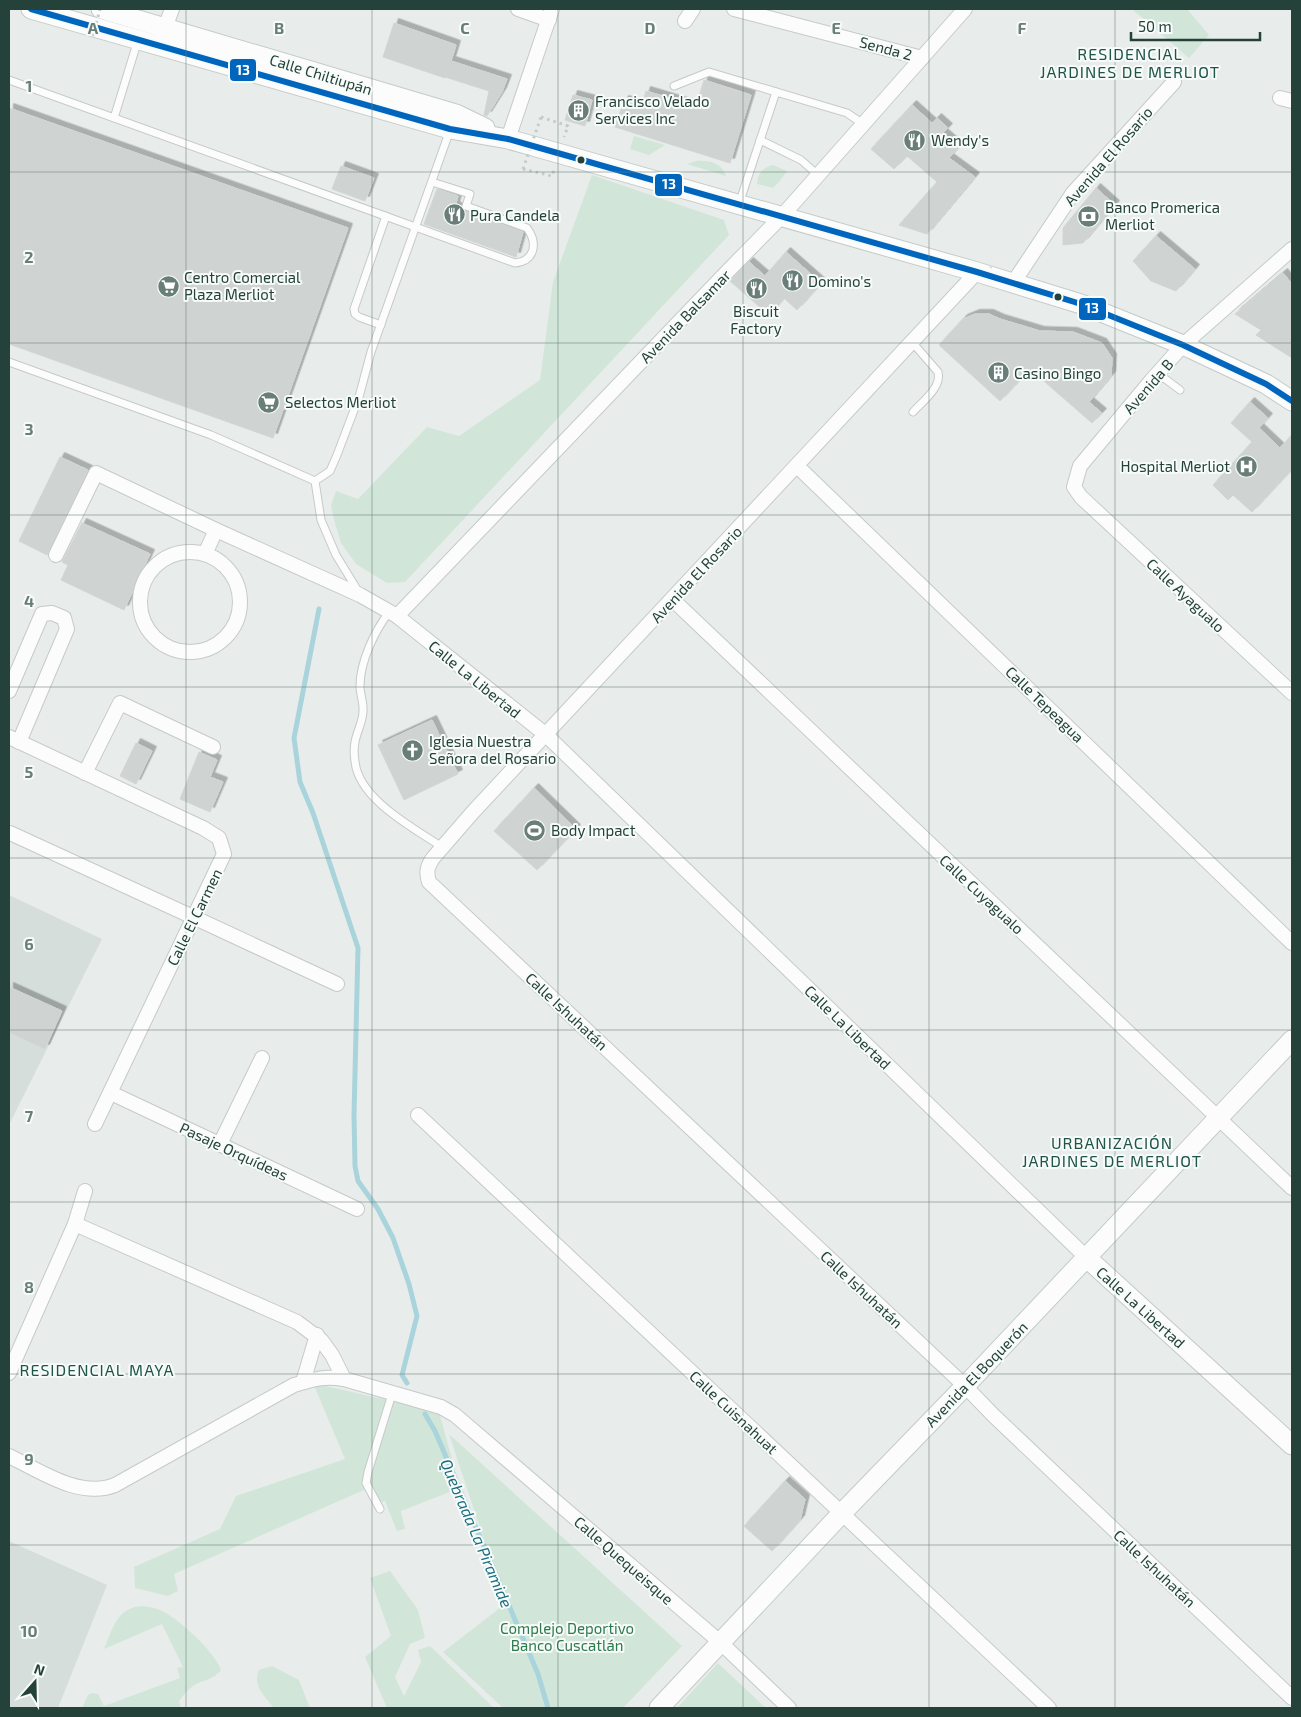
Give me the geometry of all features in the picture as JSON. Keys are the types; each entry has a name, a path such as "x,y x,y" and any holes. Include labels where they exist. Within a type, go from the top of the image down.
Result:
{"main road":[{"name":"Calle Chiltiupán","path":"31,9 138,38 162,36 456,114 508,139"},
{"name":"Calle Chiltiupán","path":"100,9 162,36 450,129 508,139 984,273 1081,304 1183,345 1266,384 1292,401"},
{"name":"Avenida El Boquerón","path":"659,1708 1292,1040"},
{"name":"Calle La Libertad","path":"1087,1258 1292,1445"}],"street":[{"path":"162,36 172,9"},
{"path":"508,139 551,14 518,9"},
{"path":"685,21 693,9"},
{"name":"Senda 2","path":"734,9 922,58"},
{"name":"Avenida Balsamar","path":"393,614 782,216 965,9"},
{"name":"Avenida El Rosario","path":"1013,283 1073,193 1174,82"},
{"name":"Avenida B","path":"1081,498 1074,487 1080,466 1151,380 1183,345 1292,249"},
{"name":"Avenida El Rosario","path":"429,882 428,865 545,734 912,342 984,273"},
{"name":"Calle Tepeagua","path":"797,466 1292,943"},
{"name":"Calle La Libertad","path":"56,555 96,473 360,595 393,614 545,734 1087,1258"},
{"name":"Calle Ayagualo","path":"1081,498 1292,693"},
{"path":"205,554 216,530"},
{"path":"192,552 205,554 223,564 233,576 239,592 240,608 236,623 226,636 214,646 198,651 182,651 167,646 154,636 144,622 140,606 142,589 149,574 160,562 176,554 192,552"},
{"name":"Calle Cuyagualo","path":"672,599 1292,1188"},
{"path":"9,691 42,614 52,613 64,618 67,629 14,740"},
{"path":"85,773 120,703 213,747"},
{"name":"Calle El Carmen","path":"14,740 203,828 219,838 224,854 95,1124"},
{"path":"10,834 193,916 337,984"},
{"name":"Calle Ishuhatán","path":"429,882 965,1386 994,1416 1292,1698"},
{"path":"220,1144 262,1058"},
{"name":"Pasaje Orquídeas","path":"111,1092 357,1209"},
{"name":"Calle Cuisnahuat","path":"418,1115 1049,1708"},
{"path":"9,1373 75,1224 85,1191"},
{"path":"75,1224 297,1322 317,1336 332,1355 344,1379"},
{"path":"303,1382 317,1336"},
{"name":"Calle Quequeisque","path":"9,1456 71,1486 87,1489 104,1489 115,1485 294,1385 317,1378 344,1379 441,1407 455,1415 720,1642 789,1708"}],"lane":[{"path":"114,118 138,38"},
{"path":"674,86 709,72 847,113 863,124"},
{"path":"9,80 515,264 523,262 528,258 534,243 532,235 527,228 466,206 470,194 432,182"},
{"path":"738,204 776,92"},
{"path":"315,481 330,471 337,455 359,397 380,325 450,129"},
{"path":"760,140 800,160 818,175"},
{"path":"380,325 359,318 355,314 354,308 386,216"},
{"path":"912,342 938,372 939,378 937,384 913,412"},
{"path":"9,362 211,434 315,481"},
{"path":"1151,380 1164,378 1180,390"},
{"path":"315,481 321,520 336,555 360,595"},
{"path":"393,614 376,630 364,662 360,685 363,709 362,722 355,741 355,762 362,784 387,810 442,848"},
{"path":"380,1509 366,1483 392,1394"}],"path":[{"path":"93,36 100,9"},
{"path":"523,169 541,117 568,126 564,137 555,134"}],"shaded area":[{"path":"9,895 102,939 9,1125"},
{"path":"9,1541 107,1585 58,1708 9,1708"}],"green space":[{"path":"1132,9 1187,9 1209,35 1189,58"},
{"path":"634,136 665,145 649,155 630,149"},
{"path":"696,161 706,161 718,165 726,176 687,164"},
{"path":"773,165 787,171 779,182 773,188 757,184 761,172"},
{"path":"592,175 724,220 729,235 405,582 387,583 356,564 341,543 331,505 336,491 358,499 427,427 459,436 540,380 553,282"},
{"path":"313,1383 439,1412 460,1488 401,1511 405,1529 397,1531 385,1501 373,1504 366,1489 174,1574 178,1591 168,1596 135,1588 134,1567 220,1529 236,1496 345,1459"},
{"name":"Complejo Deportivo Banco Cuscatlán","path":"449,1434 682,1646 623,1708 503,1708 443,1652 505,1604"},
{"path":"390,1571 418,1610 425,1638 410,1644 395,1677 404,1696 421,1662 418,1650 430,1646 494,1708 387,1708 365,1657 391,1636 370,1578"},
{"path":"142,1606 160,1610 178,1621 212,1654 221,1670 211,1678 189,1689 179,1701 181,1708 82,1708 88,1695 92,1693 98,1694 104,1706 180,1678 177,1668 183,1667 162,1624 104,1649 113,1627 121,1615 133,1608"},
{"path":"718,1663 766,1708 677,1708"},
{"path":"272,1666 299,1680 310,1708 274,1708 260,1690 257,1681 259,1670"}],"building":[{"path":"394,23 456,45 451,61 507,79 502,92 487,116 484,115 489,91 383,57"},
{"path":"704,80 751,95 730,163 615,127 624,100 642,105 646,91 696,106"},
{"name":"Francisco Velado Services Inc","path":"573,95 592,100 585,126 565,120"},
{"path":"912,105 932,123 937,118 948,128 943,133 959,147 949,158 975,177 927,234 899,225 937,182 907,156 894,169 871,149"},
{"name":"Centro Comercial Plaza Merliot","path":"9,108 348,228 273,438 9,344"},
{"path":"341,166 374,178 365,201 332,189"},
{"name":"Banco Promerica Merliot","path":"1096,188 1115,205 1083,243 1063,245 1063,228"},
{"name":"Pura Candela","path":"437,189 458,196 455,206 464,211 523,232 516,257 424,224"},
{"path":"1156,236 1195,269 1176,291 1151,281 1133,261"},
{"path":"786,252 821,283 797,310 784,298 769,315 730,281 749,262 765,276"},
{"path":"1283,273 1292,284 1292,358 1256,335 1261,330 1235,314"},
{"path":"975,314 989,314 1040,331 1073,332 1102,343 1112,358 1111,376 1089,402 1102,413 1092,423 1030,369 1000,401 939,345 963,319"},
{"path":"1250,402 1268,418 1259,428 1280,448 1292,435 1292,469 1252,512 1233,495 1228,500 1213,485 1252,442 1231,423"},
{"path":"60,457 88,470 47,555 19,541"},
{"path":"82,523 150,554 124,610 61,580 68,565 62,562"},
{"path":"432,720 458,774 404,800 378,745"},
{"path":"136,743 152,751 136,784 120,776"},
{"path":"199,752 217,760 210,777 223,782 210,812 180,799"},
{"name":"Body Impact","path":"534,788 576,829 537,870 494,831"},
{"path":"9,987 62,1011 45,1049 9,1032"},
{"path":"785,1481 805,1499 800,1520 772,1551 744,1526"}],"waterway":[{"path":"319,609 294,738 300,782 313,813 358,948 354,1115 355,1166 358,1181 378,1209 393,1238 409,1284 417,1316 402,1375 407,1383"},
{"name":"Quebrada La Piramide","path":"425,1414 435,1431 538,1674 548,1708"}],"transit line":[{"name":"13","path":"31,9 450,129 508,139 977,272 1081,304 1183,345 1266,384 1292,401"}],"place":[{"name":"Francisco Velado Services Inc","path":"579,110"},
{"name":"Wendy's","path":"915,140"},
{"name":"Pura Candela","path":"454,215"},
{"name":"Banco Promerica Merliot","path":"1089,216"},
{"name":"Domino's","path":"792,281"},
{"name":"Centro Comercial Plaza Merliot","path":"168,286"},
{"name":"Biscuit Factory","path":"756,288"},
{"name":"Casino Bingo","path":"998,373"},
{"name":"Selectos Merliot","path":"269,402"},
{"name":"Hospital Merliot","path":"1246,466"},
{"name":"Iglesia Nuestra Señora del Rosario","path":"413,750"},
{"name":"Body Impact","path":"535,830"}],"district":[{"name":"RESIDENCIAL JARDINES DE MERLIOT","path":"1130,62"},
{"name":"URBANIZACIÓN JARDINES DE MERLIOT","path":"1112,1151"},
{"name":"RESIDENCIAL MAYA","path":"97,1369"}]}
